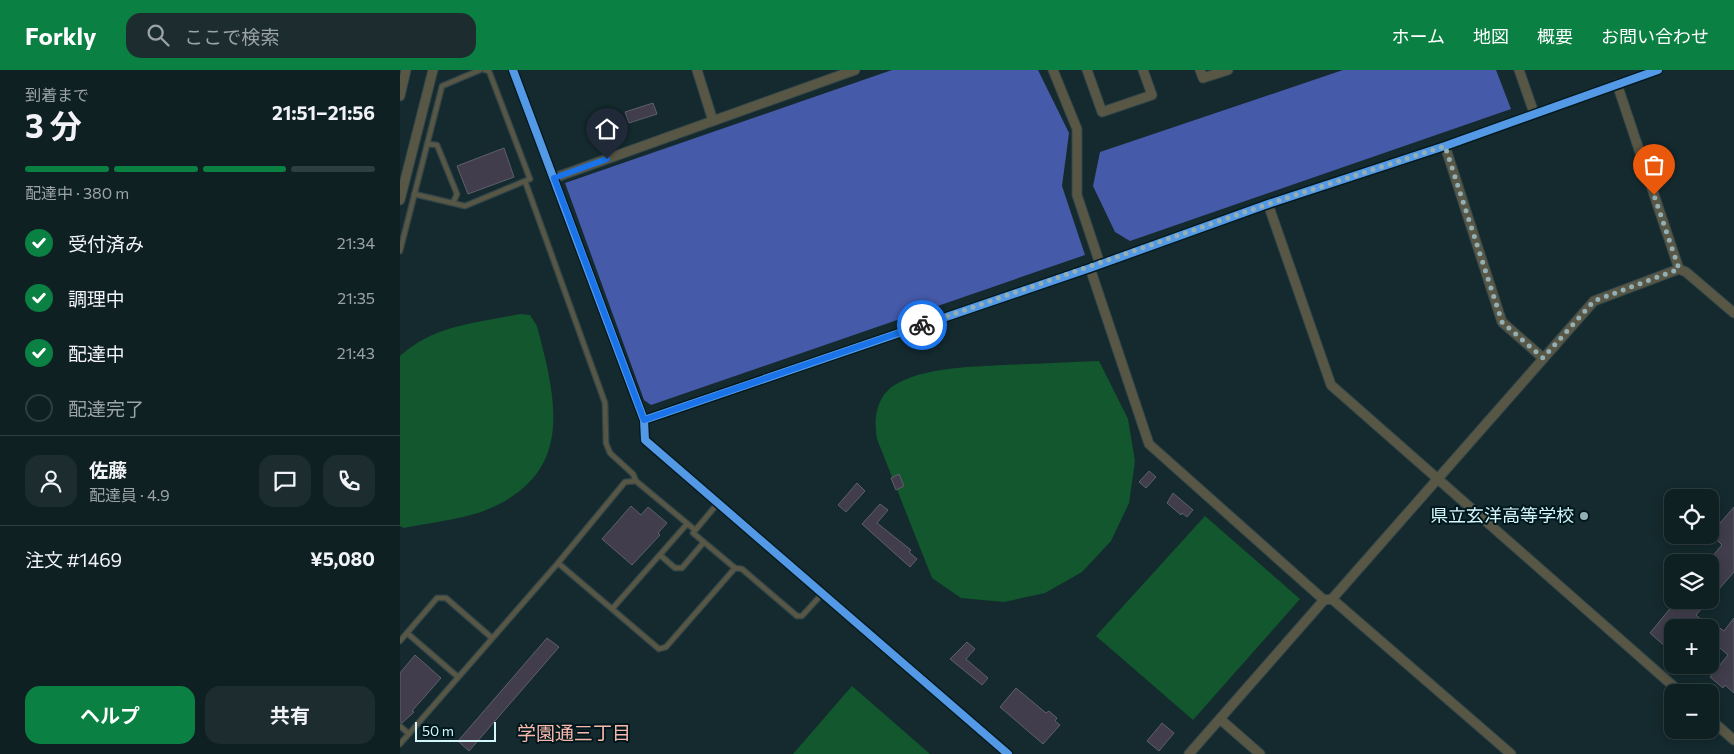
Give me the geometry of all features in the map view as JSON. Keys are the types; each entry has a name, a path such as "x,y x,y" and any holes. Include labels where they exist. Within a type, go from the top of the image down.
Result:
{"street":[{"path":"400,96 406,70"},
{"path":"400,200 433,70"},
{"path":"513,70 644,420 645,440 1008,754"},
{"path":"697,70 713,121"},
{"path":"554,178 856,70"},
{"path":"1052,70 1077,129 1077,195 1100,264"},
{"path":"1087,70 1102,112 1152,95 1143,70"},
{"path":"1200,70 1203,78 1228,70"},
{"path":"1519,70 1534,113"},
{"path":"644,420 1090,268 1268,204 1445,146 1658,70"},
{"path":"1617,84 1679,269"},
{"path":"1445,146 1502,322 1543,358"},
{"path":"1268,204 1331,385 1671,684"},
{"path":"1090,268 1149,444 1328,600 1511,754"},
{"path":"1189,754 1437,480 1594,301 1679,269 1686,272 1734,314"},
{"path":"1220,719 1260,754"},
{"path":"1719,727 1734,740"}],"lane":[{"path":"400,251 442,86 480,70"},
{"path":"414,194 465,206 530,179 488,71 485,70"},
{"path":"427,144 437,146 457,194 453,203"},
{"path":"525,181 605,403 606,444 610,454 633,474 636,481 695,530"},
{"path":"400,744 558,563 625,482 636,481"},
{"path":"718,503 693,533 735,568 742,569 797,616 802,616 822,594"},
{"path":"612,609 687,524"},
{"path":"660,555 675,568 682,568 704,542"},
{"path":"558,563 659,648 666,647 735,568"},
{"path":"400,641 437,598 446,598 492,638"},
{"path":"407,633 458,677"},
{"path":"400,726 408,734"}],"green space":[{"path":"520,314 530,315 537,326 550,382 553,408 552,433 547,456 534,477 515,495 486,510 467,516 404,528 400,526 400,356 413,346 441,331"},
{"path":"1099,361 1128,419 1135,461 1129,503 1111,541 1082,572 1045,593 1004,602 961,598 932,578 877,439 876,415 885,393 898,383 936,371 978,366"},
{"path":"1205,516 1300,599 1193,720 1096,636"},
{"path":"852,686 930,754 793,754"}],"water":[{"path":"892,70 1038,70 1069,133 1062,186 1085,255 651,405 644,400 565,183"},
{"path":"1343,70 1496,70 1511,109 1130,241 1115,232 1093,186 1100,152"}],"building":[{"path":"653,103 657,114 629,123 625,112"},
{"path":"504,148 514,177 468,194 457,166"},
{"path":"1149,471 1156,477 1146,488 1139,482"},
{"path":"899,474 904,486 896,490 891,478"},
{"path":"857,483 865,491 846,512 838,505"},
{"path":"1173,493 1193,510 1187,517 1182,513 1181,515 1167,503"},
{"path":"880,504 888,510 877,523 911,550 909,552 917,559 910,567 862,524"},
{"path":"631,506 641,515 648,507 667,523 658,533 660,535 632,565 602,539"},
{"path":"1734,507 1734,572 1719,589 1719,554 1714,554 1722,545 1719,542 1719,524"},
{"path":"1670,609 1701,609 1696,615 1701,619 1664,619 1664,645 1650,633"},
{"path":"1734,618 1734,693 1725,685 1723,688 1710,677 1712,674 1719,674 1719,666 1728,655 1719,647 1719,627 1724,631"},
{"path":"547,638 559,647 469,751 458,741"},
{"path":"967,642 975,649 966,659 988,678 982,685 950,659"},
{"path":"415,655 441,678 412,711 414,712 402,723 400,722 400,673"},
{"path":"1016,688 1046,713 1049,711 1057,718 1055,721 1060,725 1043,744 1000,707"},
{"path":"1162,723 1174,733 1159,751 1147,741"}],"cycle path":[{"path":"513,70 644,420 645,440 1008,754"},
{"path":"644,420 1090,268 1268,204 1445,146 1658,70"}],"way so far":[{"path":"922,325 1090,268 1268,204 1445,146 1502,322 1543,358 1594,301 1679,269 1654,195"}],"place":[{"name":"県立玄洋高等学校","path":"1584,516"}],"district":[{"name":"学園通三丁目","path":"574,733"}],"route":[{"path":"607,159 554,178 644,420 922,325"}]}
